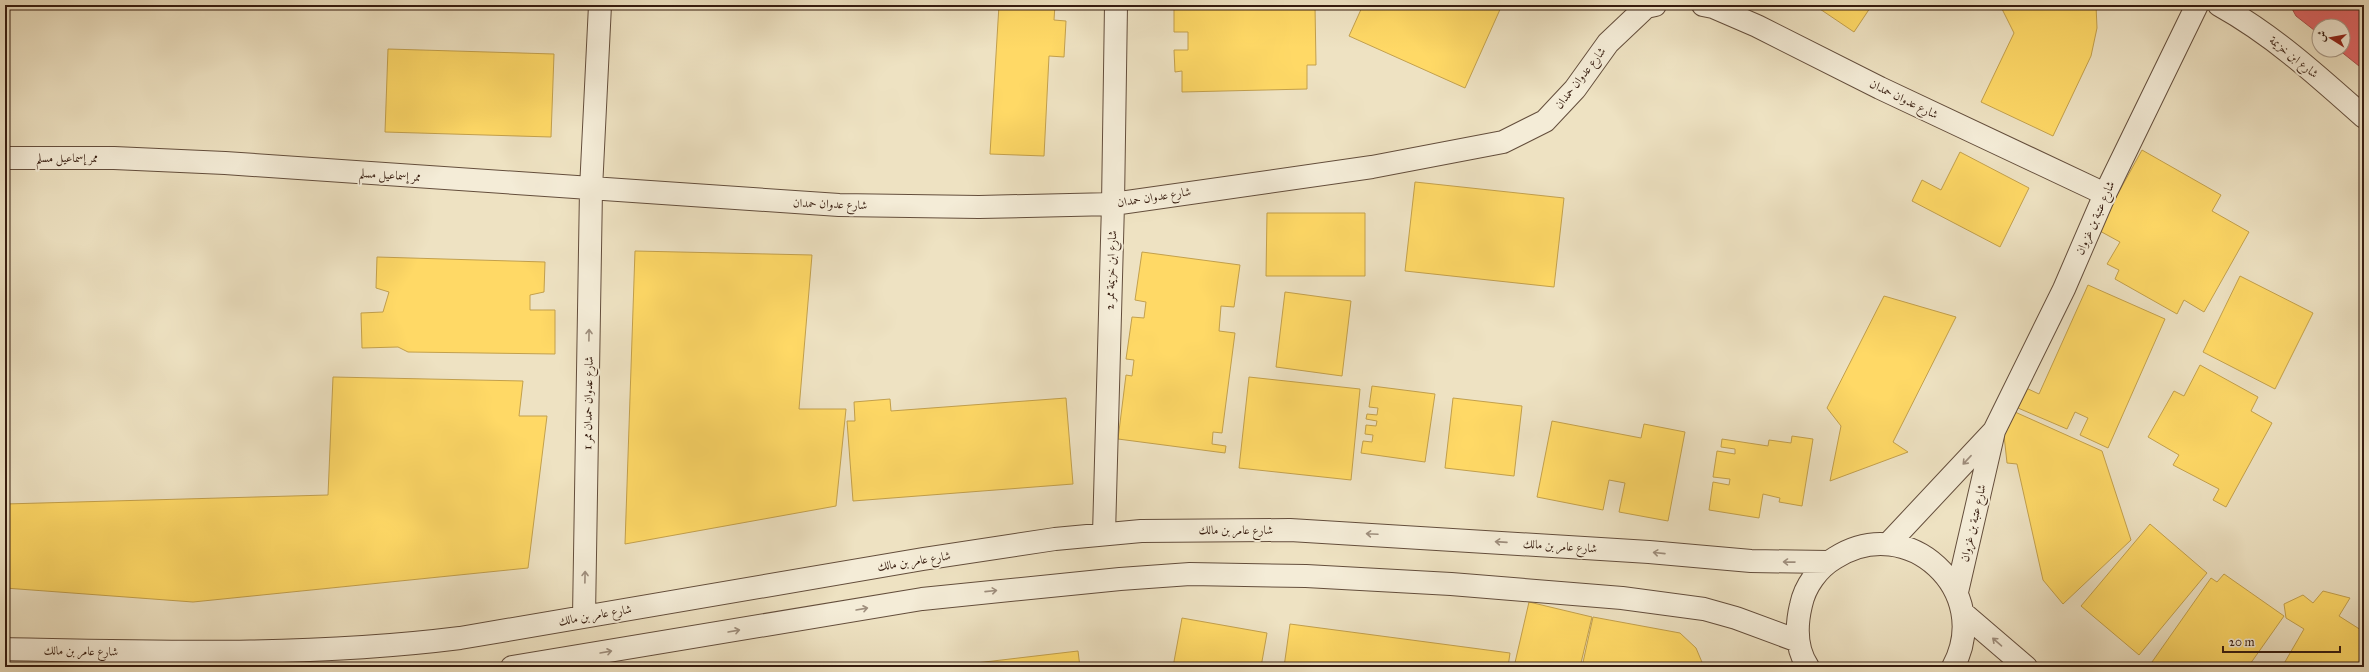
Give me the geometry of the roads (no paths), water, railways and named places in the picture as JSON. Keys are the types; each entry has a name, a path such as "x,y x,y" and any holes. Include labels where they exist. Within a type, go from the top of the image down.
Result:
{"street":[{"path":"591,189 600,5"},
{"name":"شارع ابن خزيمة ممر 2","path":"1104,534 1113,204 1116,5"},
{"name":"شارع عدوان حمدان","path":"591,189 839,205 979,207 1113,204 1372,167 1503,142 1545,121 1575,89 1608,43 1646,7 1655,5"},
{"name":"شارع عدوان حمدان","path":"1703,5 1713,7 1757,26 1880,88 2105,194"},
{"name":"شارع عتبة بن غزوان","path":"1957,592 1994,431 2064,289 2105,194 2197,5"},
{"name":"شارع ابن خزيمة","path":"2219,5 2249,22 2301,60 2364,117"},
{"name":"ممر إسماعيل مسلم","path":"5,158 114,158 225,163 591,189"},
{"name":"شارع عدوان حمدان ممر 1","path":"584,616 591,189"},
{"name":"شارع عتبة بن غزوان","path":"1889,543 1994,431"},
{"name":"شارع عامر بن مالك","path":"5,649 239,652 408,644 460,638 923,559 1055,539 1141,531 1290,530 1649,552 1751,561 1828,562"},
{"path":"1808,667 1798,640 1798,619 1802,598 1813,578 1828,562 1853,549 1867,544 1889,543 1910,549 1930,559 1945,574 1957,592 1963,613 1964,635 1959,657 1953,667"},
{"path":"512,667 577,662 922,599 1112,580 1190,574 1306,576 1451,584 1622,598 1704,609 1736,618 1798,640"},
{"path":"1963,613 2026,667"}]}
